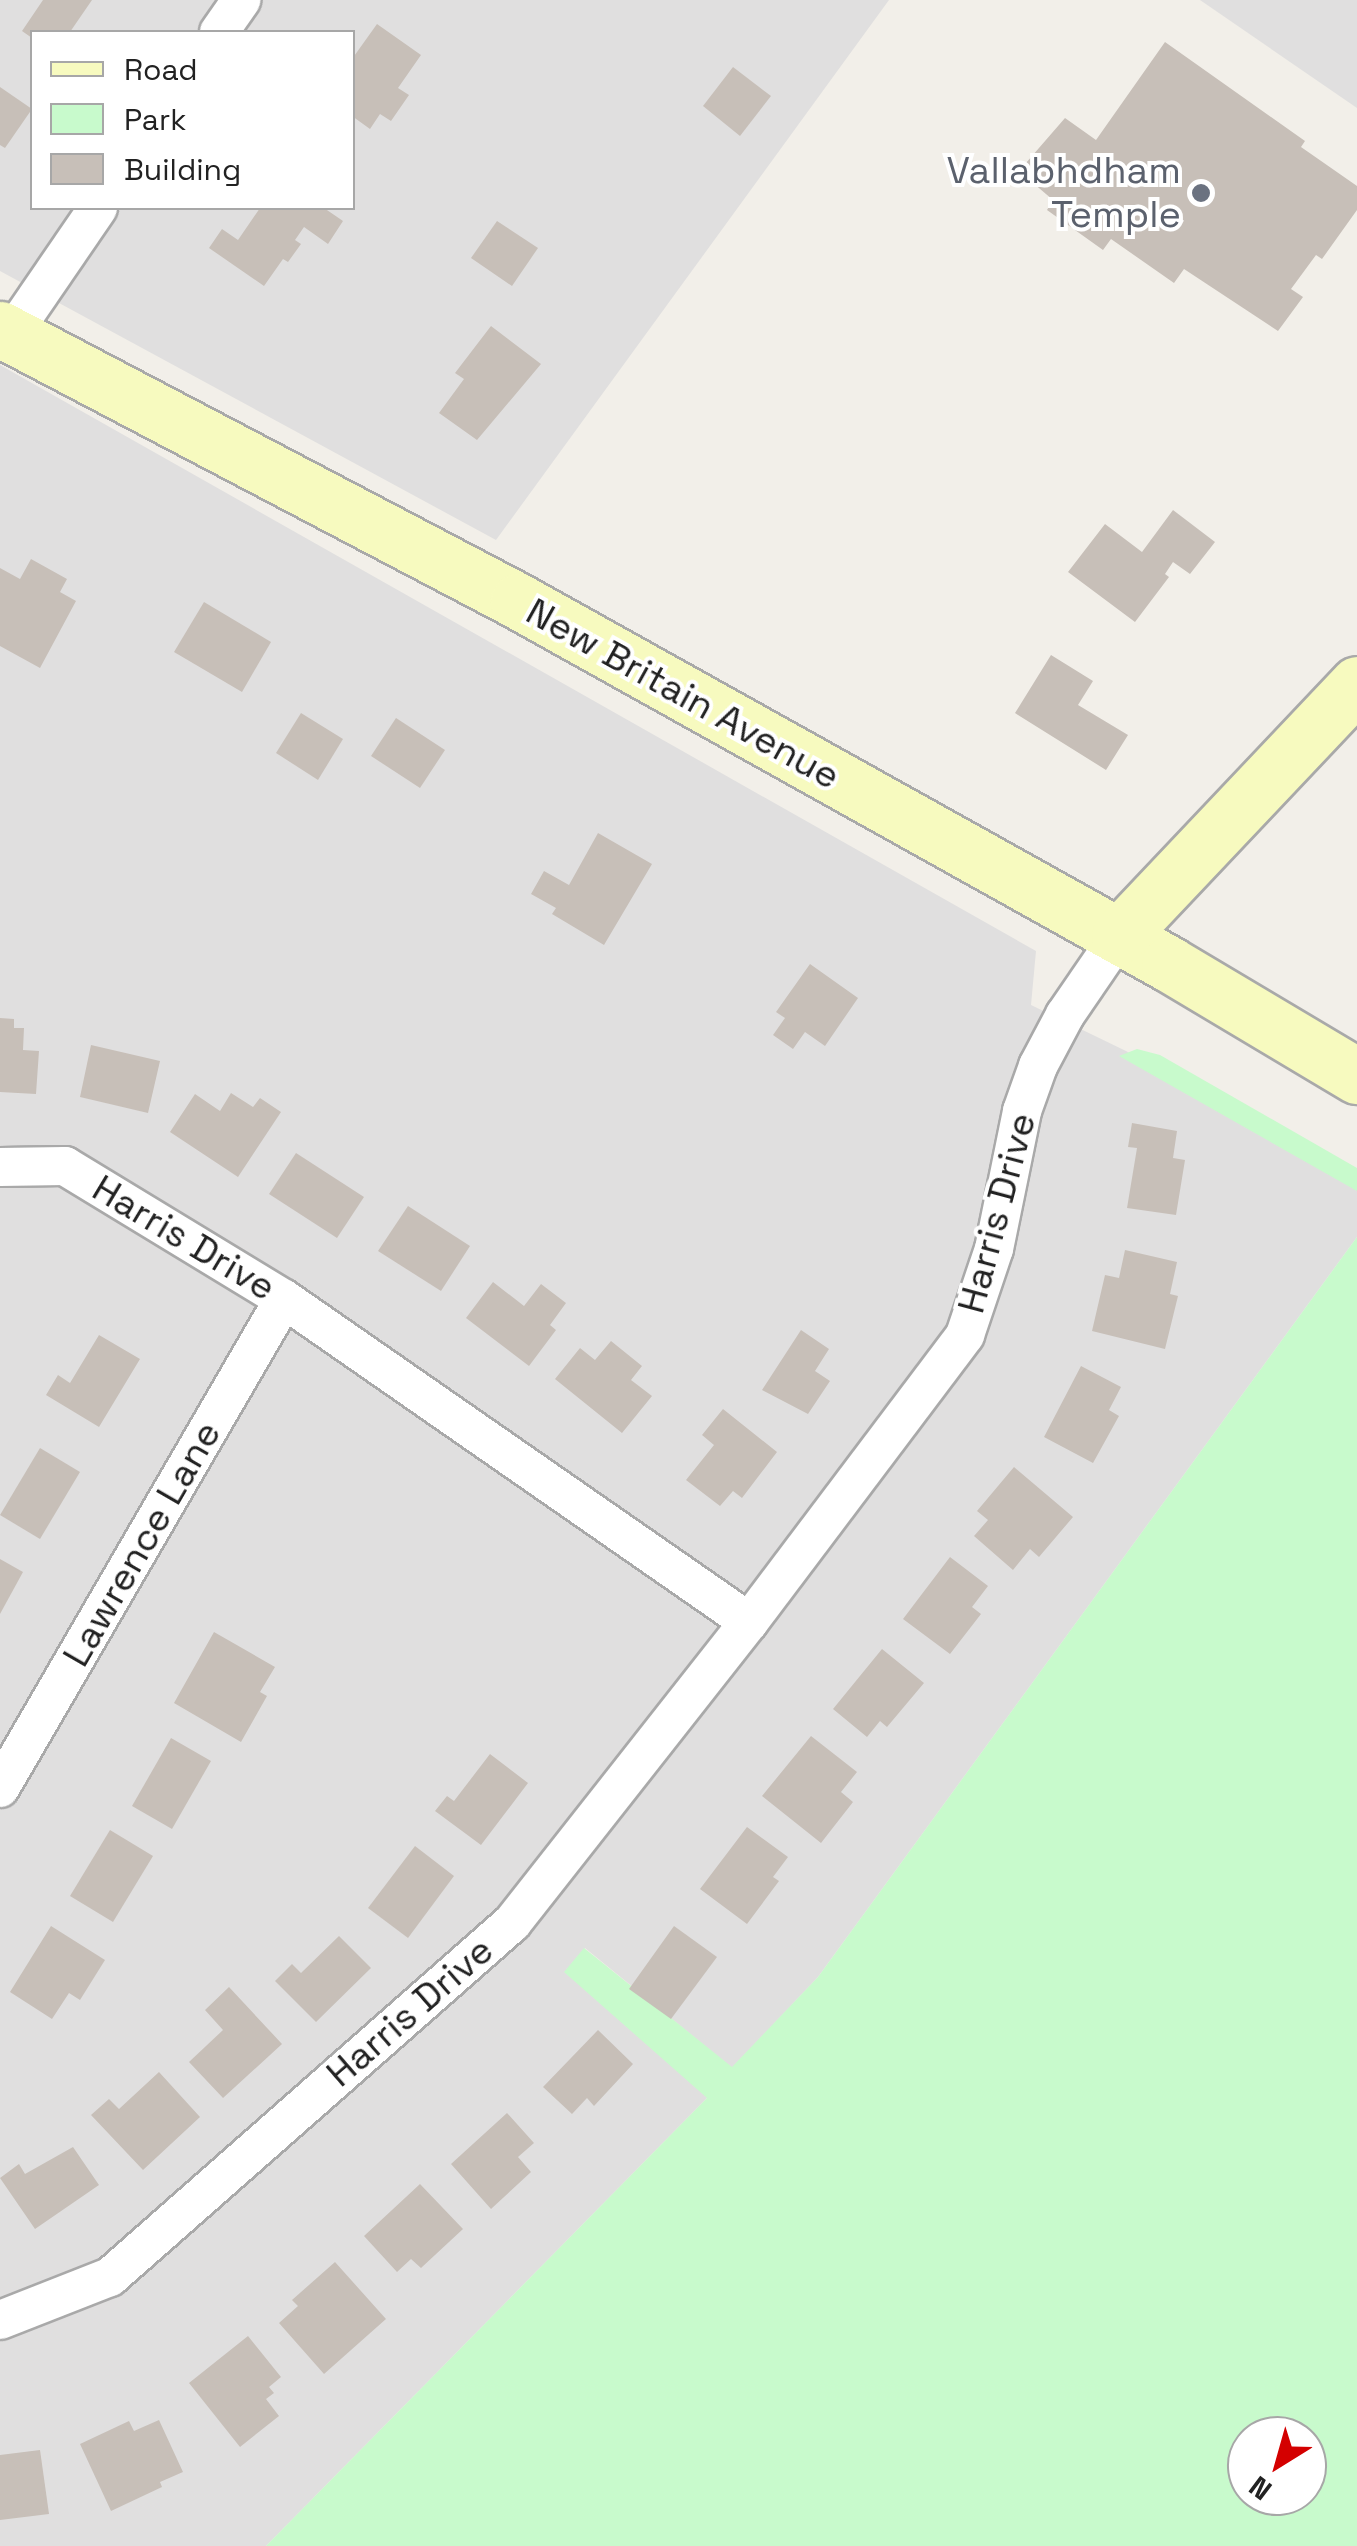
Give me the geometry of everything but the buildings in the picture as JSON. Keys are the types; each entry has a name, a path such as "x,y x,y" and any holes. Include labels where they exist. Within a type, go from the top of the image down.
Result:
{"main road":[{"name":"New Britain Avenue","path":"5,332 518,601 1119,936 1357,1076"},
{"path":"1119,936 1357,684"}],"street":[{"path":"219,30 241,0"},
{"path":"5,332 96,210"},
{"name":"Harris Drive","path":"0,2320 110,2277 512,1923 749,1622 964,1335 994,1248 1022,1111 1038,1066 1065,1015 1119,936"},
{"name":"Harris Drive","path":"0,1166 65,1166 284,1299 749,1622"},
{"name":"Lawrence Lane","path":"0,1788 284,1299"}],"shaded area":[{"path":"0,0 889,0 496,540 0,271"},
{"path":"1200,0 1357,0 1357,108"},
{"path":"0,365 1036,951 1031,1005 1126,1051 1357,1190 1357,1237 818,1977 732,2068 585,1948 565,1972 708,2097 266,2546 0,2546"}],"green space":[{"path":"1137,1049 1160,1055 1357,1168 1357,1191 1119,1056"},
{"path":"1357,1237 1357,2546 266,2546 707,2098 564,1972 584,1948 732,2067 818,1977"}],"place":[{"name":"Vallabhdham Temple","path":"1201,193"}]}
